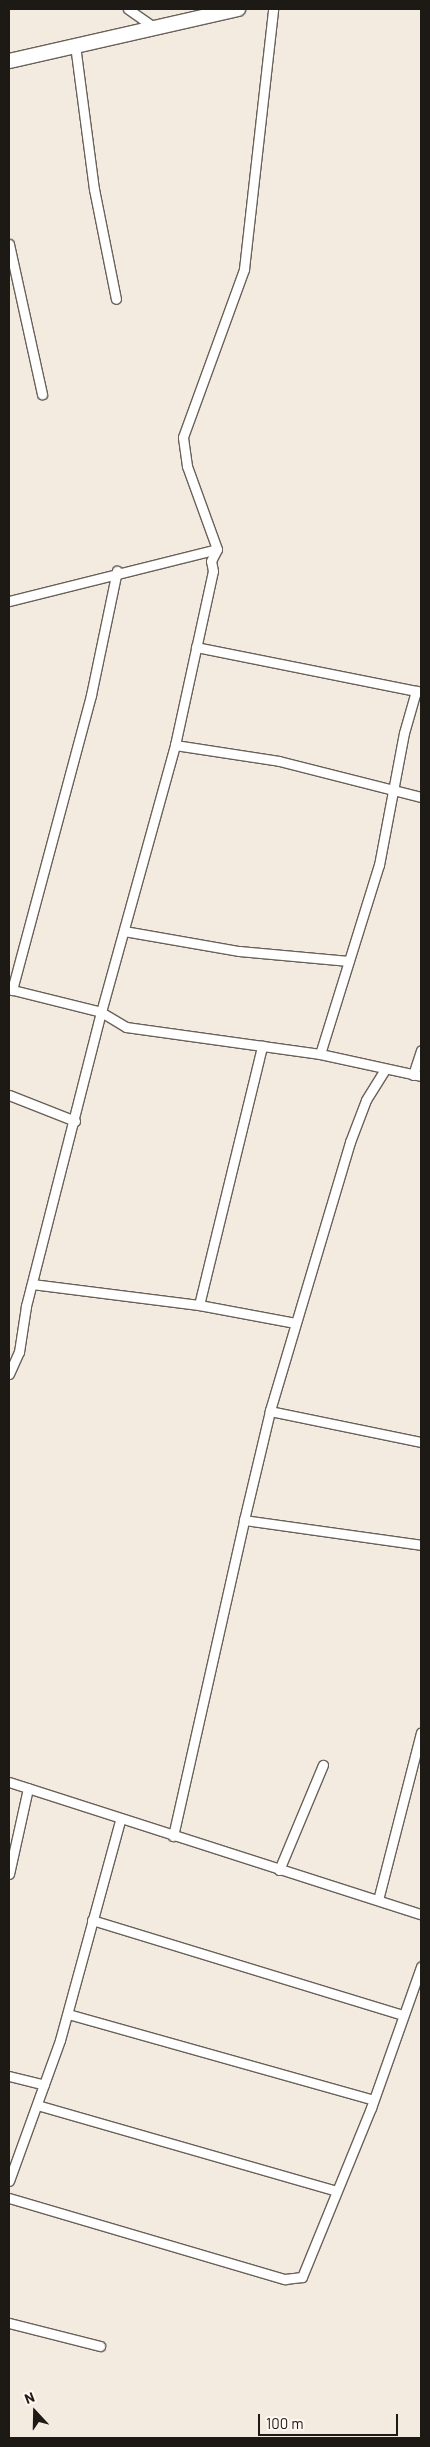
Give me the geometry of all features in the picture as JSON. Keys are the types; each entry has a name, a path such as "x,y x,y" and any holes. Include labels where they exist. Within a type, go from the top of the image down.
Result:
{"street":[{"path":"128,9 154,27"},
{"path":"9,60 238,9"},
{"path":"9,1374 19,1352 32,1284 75,1121 101,1012 175,745 217,549 186,466 183,437 244,269 273,9"},
{"path":"75,45 94,189 116,299"},
{"path":"9,244 42,394"},
{"path":"9,601 117,571 217,549"},
{"path":"117,571 91,695 10,990 101,1012 126,1027 320,1054 384,1071 417,1076 421,1050"},
{"path":"196,647 419,692 393,792 379,865 320,1054"},
{"path":"175,745 279,761 421,798"},
{"path":"124,931 239,951 349,961"},
{"path":"200,1305 262,1046"},
{"path":"173,1836 270,1411 350,1142 366,1100 384,1071"},
{"path":"9,1095 75,1121"},
{"path":"32,1284 200,1305 295,1323"},
{"path":"270,1411 421,1442"},
{"path":"244,1520 421,1545"},
{"path":"378,1900 421,1732"},
{"path":"279,1870 323,1765"},
{"path":"9,1782 120,1821 421,1914"},
{"path":"9,1874 28,1788"},
{"path":"9,2181 68,2014 120,1821"},
{"path":"92,1920 403,2015"},
{"path":"9,2198 292,2281 306,2273 336,2191 373,2100 421,1968"},
{"path":"68,2014 373,2100"},
{"path":"9,2076 44,2085"},
{"path":"37,2105 336,2191"},
{"path":"9,2322 100,2346"}]}
